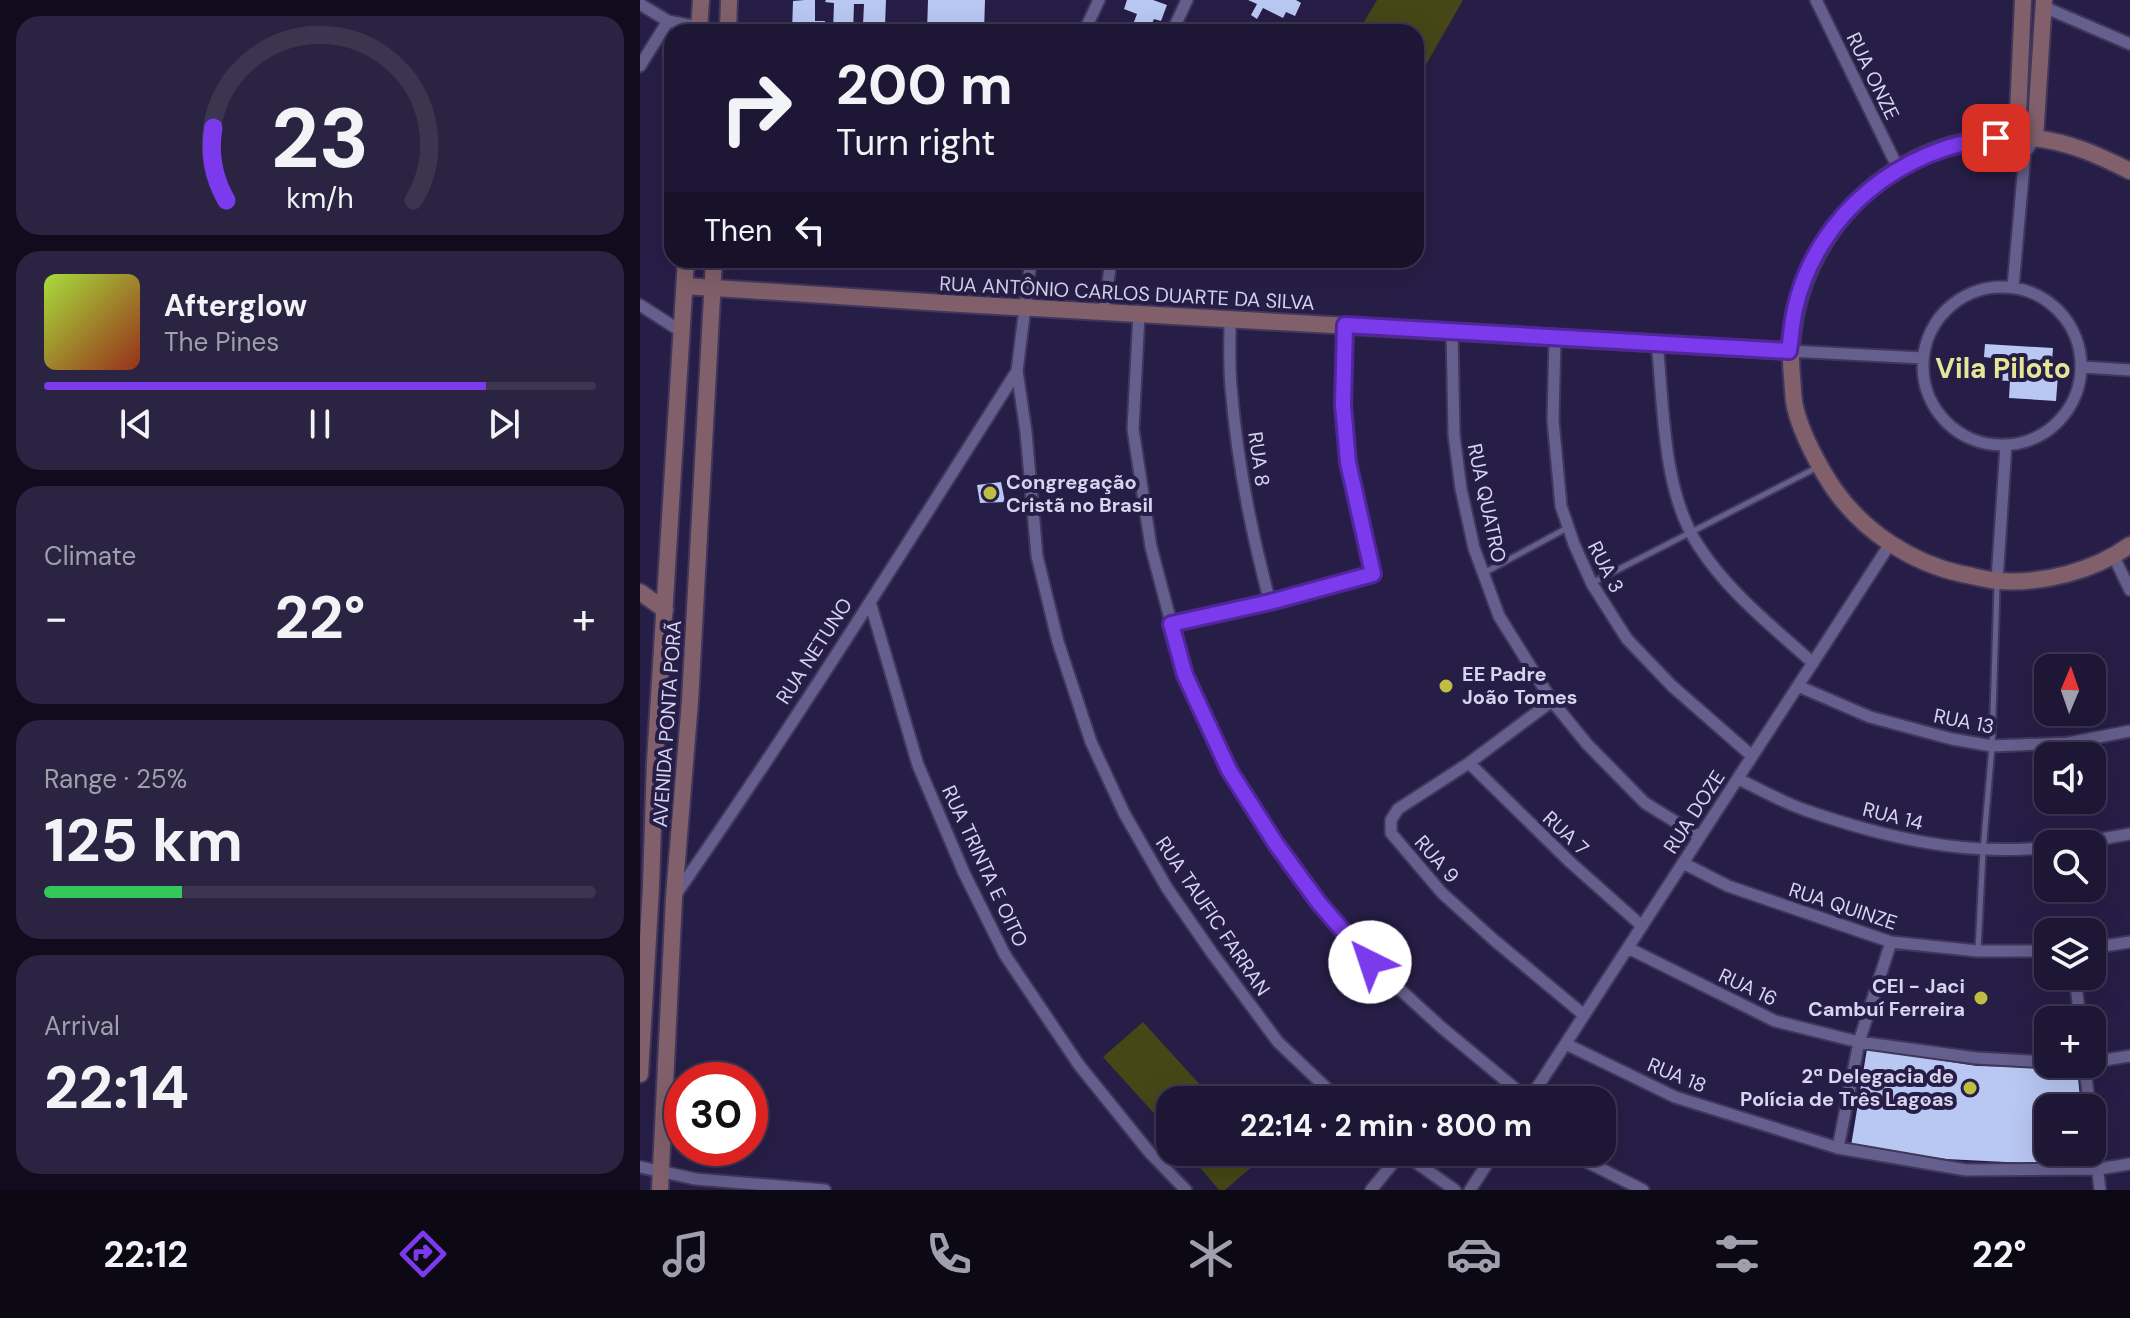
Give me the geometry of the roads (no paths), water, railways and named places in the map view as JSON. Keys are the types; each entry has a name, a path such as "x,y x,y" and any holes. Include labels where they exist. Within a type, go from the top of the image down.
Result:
{"street":[{"path":"699,24 701,0"},
{"path":"728,24 729,0"},
{"path":"1088,24 1099,0"},
{"path":"1176,24 1187,0"},
{"name":"RUA ONZE","path":"1816,0 1898,168"},
{"path":"2023,0 2017,137 2025,153"},
{"path":"640,4 668,21 680,24"},
{"path":"2013,287 2025,153 2035,138 2044,4 2130,44"},
{"path":"640,66 664,27"},
{"path":"2130,171 2087,150 2017,137 1976,140 1936,150 1898,168 1862,194 1825,240 1810,266 1795,307 1789,351 1795,408 1818,467 1847,507 1890,544 1941,569 1997,581 2037,579 2077,571 2114,557 2130,545"},
{"name":"AVENIDA PONTA PORÃ","path":"640,1074 646,883 686,268"},
{"name":"AVENIDA PONTA PORÃ","path":"660,1190 674,897 690,701 714,268"},
{"name":"RUA TAUFIC FARRAN","path":"1030,268 1017,371 1037,556 1058,642 1091,742 1124,813 1167,888 1278,1042 1322,1086"},
{"path":"1104,312 1110,268"},
{"name":"RUA ANTÔNIO CARLOS DUARTE DA SILVA","path":"685,286 1923,358"},
{"path":"2013,287 2035,294 2054,306 2070,323 2079,344 2082,367 2078,390 2067,412 2051,429 2030,440 2006,445 1979,441 1955,429 1936,410 1925,385 1923,358 1930,334 1944,313 1964,297 1987,288 2013,287"},
{"path":"640,305 682,332"},
{"path":"1139,314 1133,429 1151,547 1185,675 1229,770 1276,844 1319,903 1370,962 1512,1086"},
{"name":"RUA 8","path":"1230,319 1230,386 1241,465 1249,521 1270,602"},
{"path":"1171,624 1270,602 1373,574 1348,462 1343,405 1345,325"},
{"name":"RUA QUATRO","path":"1452,331 1454,435 1461,489 1474,548 1499,616 1552,701 1587,744 1645,803 1700,837"},
{"name":"RUA 3","path":"1555,337 1553,420 1561,506 1592,584 1627,639 1672,686 1752,756"},
{"path":"1657,343 1669,460 1680,506 1697,545 1754,610 1813,663"},
{"path":"2082,367 2130,370"},
{"name":"RUA NETUNO","path":"644,943 870,602 1017,371"},
{"path":"1997,581 2006,445"},
{"name":"RUA DOZE","path":"1538,1086 1890,544"},
{"path":"2114,557 2130,590"},
{"path":"640,592 665,610"},
{"name":"RUA TRINTA E OITO","path":"870,602 918,765 964,873 1005,955 1079,1065 1150,1153 1186,1190"},
{"name":"RUA 13","path":"1798,686 1870,717 1952,739 1992,746 2068,743 2130,731"},
{"path":"659,700 690,701"},
{"name":"RUA 9","path":"1552,701 1469,763 1398,809 1391,820 1391,833 1442,893 1584,1015"},
{"name":"RUA 7","path":"1469,763 1551,844 1642,926"},
{"name":"RUA 14","path":"1738,779 1803,809 1931,844 1983,851 2034,849"},
{"path":"2106,838 2130,834"},
{"name":"RUA QUINZE","path":"1683,863 1728,886 1891,942 1978,951 2034,951"},
{"path":"1838,1148 1859,1042 1891,942"},
{"path":"2106,946 2130,942"},
{"name":"RUA 16","path":"1628,948 1775,1021 1859,1042 1976,1058 2034,1061"},
{"name":"RUA 18","path":"1566,1044 1675,1097 1838,1148 1966,1170 2098,1169 2130,1164"},
{"path":"2106,1060 2130,1056"},
{"path":"1371,1190 1391,1166"},
{"path":"1422,1166 1455,1190"},
{"path":"1470,1190 1486,1166"},
{"path":"1595,1166 1643,1190"},
{"path":"2098,1166 2100,1190"},
{"path":"640,1167 696,1179 825,1190"}],"lane":[{"path":"1592,584 1818,467"},
{"path":"1483,573 1568,528"},
{"path":"1978,951 1992,746 1997,581"}],"place":[{"name":"Congregação Cristã no Brasil","path":"990,493"},
{"name":"EE Padre João Tomes","path":"1446,686"},
{"name":"CEI - Jaci Cambuí Ferreira","path":"1981,998"},
{"name":"2ª Delegacia de Polícia de Três Lagoas","path":"1970,1088"}],"district":[{"name":"Vila Piloto","path":"2003,368"}]}
